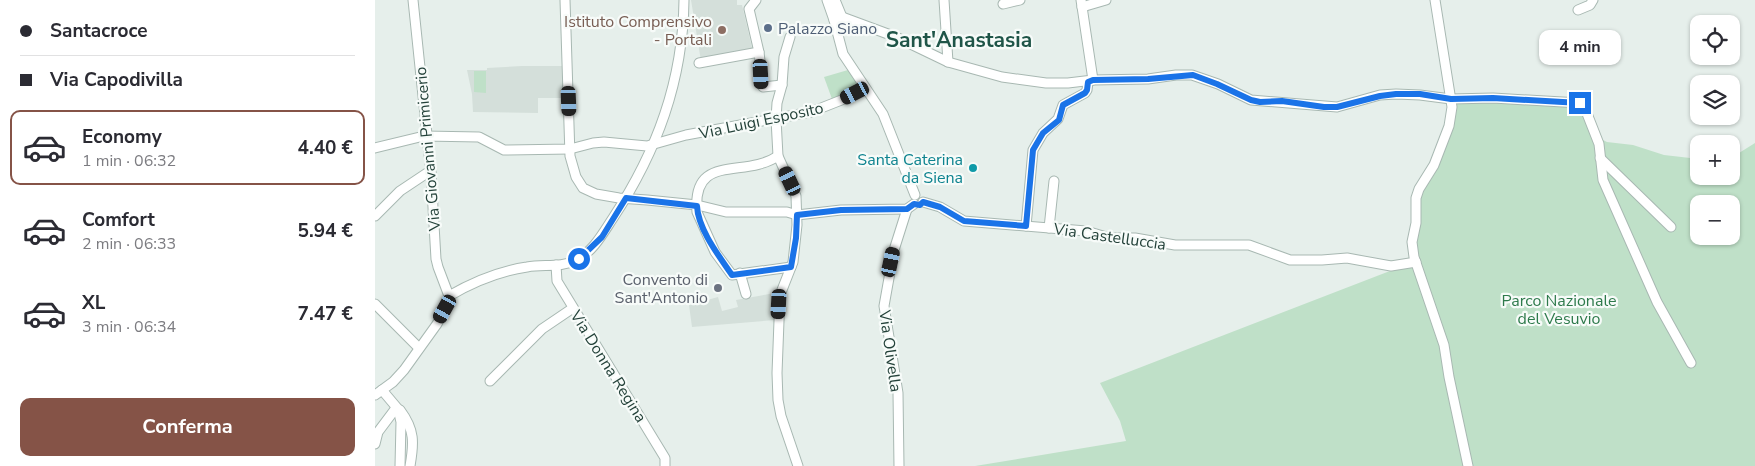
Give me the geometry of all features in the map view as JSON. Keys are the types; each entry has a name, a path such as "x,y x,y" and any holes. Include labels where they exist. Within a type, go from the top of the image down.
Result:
{"street":[{"name":"Via Giovanni Primicerio","path":"413,0 431,173 437,259 438,267 449,296"},
{"path":"565,0 570,150 576,176 583,188 596,194 697,206 726,212 787,212 797,215 915,203 883,114 852,70 840,48 835,0"},
{"path":"410,466 413,441 410,425 401,410 397,409 379,393 404,370 437,324 449,296 466,286 511,270 536,265 568,264 579,259 602,237 626,198 653,144 669,104 682,42 684,0"},
{"path":"756,0 749,9 759,56 763,87 782,86"},
{"path":"827,0 838,18 896,37 948,62 976,71 1022,80 1068,83 1193,75 1251,100 1260,102 1282,101 1324,107 1337,107 1396,94 1420,94 1451,99 1493,98 1580,103 1586,111 1599,144 1603,180 1620,220 1657,302 1691,363"},
{"path":"944,0 948,62"},
{"path":"1003,4 1019,0"},
{"path":"1093,80 1081,4 1106,0"},
{"path":"1435,0 1452,107 1449,126 1434,165 1419,189 1416,198 1416,223 1412,242 1416,262 1444,345 1468,466"},
{"path":"1578,10 1589,5 1593,0"},
{"path":"790,37 784,57 782,86 777,103 776,119 778,156 796,196 797,215 796,238 791,267 780,295 778,400 781,416 798,466"},
{"path":"699,63 759,56"},
{"path":"1026,226 1033,150 1043,133 1059,120 1063,105 1085,93 1088,82 1093,80"},
{"name":"Via Luigi Esposito","path":"375,148 427,136 479,137 504,150 570,150 593,143 604,142 647,146 686,136 811,112 844,99 864,87"},
{"path":"778,156 770,162 715,172 703,179 697,212 715,252 732,275 791,267"},
{"path":"1601,158 1671,227"},
{"path":"375,216 400,191 431,173"},
{"path":"1049,228 1054,181"},
{"name":"Via Castelluccia","path":"915,203 953,213 964,221 1086,231 1110,238 1135,238 1175,245 1249,245 1290,260 1338,260 1347,258 1391,266 1416,262"},
{"name":"Via Olivella","path":"899,466 898,393 883,306 894,250 915,203"},
{"name":"Via Donna Regina","path":"556,265 557,281 665,458 665,466"},
{"path":"740,273 746,294"},
{"path":"375,305 419,348"},
{"path":"490,381 541,329 573,308"},
{"path":"375,444 378,432 397,409"},
{"path":"397,409 401,422 400,466"}],"shaded area":[{"name":"Istituto Comprensivo - Portali","path":"691,0 737,0 737,5 742,5 753,52 701,61"},
{"path":"522,66 564,66 565,98 538,98 538,113 473,112 472,94 467,70"},
{"path":"775,293 775,320 692,327 689,305 718,297 722,311 738,307 736,300"}],"green space":[{"path":"848,70 857,82 856,87 832,99 824,77"},
{"path":"474,71 486,71 486,93 474,92"},
{"name":"Parco Nazionale del Vesuvio","path":"1453,96 1553,100 1585,98 1601,139 1607,142 1633,145 1664,155 1690,158 1690,185 1740,185 1740,152 1755,143 1755,466 975,466 1126,441 1120,421 1100,383 1408,264 1411,260 1418,199 1446,128"}],"place":[{"name":"Palazzo Siano","path":"768,28"},
{"name":"Istituto Comprensivo - Portali","path":"722,30"},
{"name":"Santa Caterina da Siena","path":"973,168"},
{"name":"Convento di Sant'Antonio","path":"718,288"}],"district":[{"name":"Sant'Anastasia","path":"959,40"}],"route":[{"path":"579,259 602,237 626,198 697,206 697,212 715,252 732,275 791,267 796,238 797,215 855,209 907,209 914,204 917,206 923,202 931,203 953,213 964,221 1026,226 1033,150 1043,133 1059,120 1063,105 1085,93 1088,82 1093,80 1148,79 1187,74 1201,77 1251,100 1260,102 1282,101 1324,107 1337,107 1396,94 1420,94 1434,98 1451,99 1493,98 1580,103"}]}
